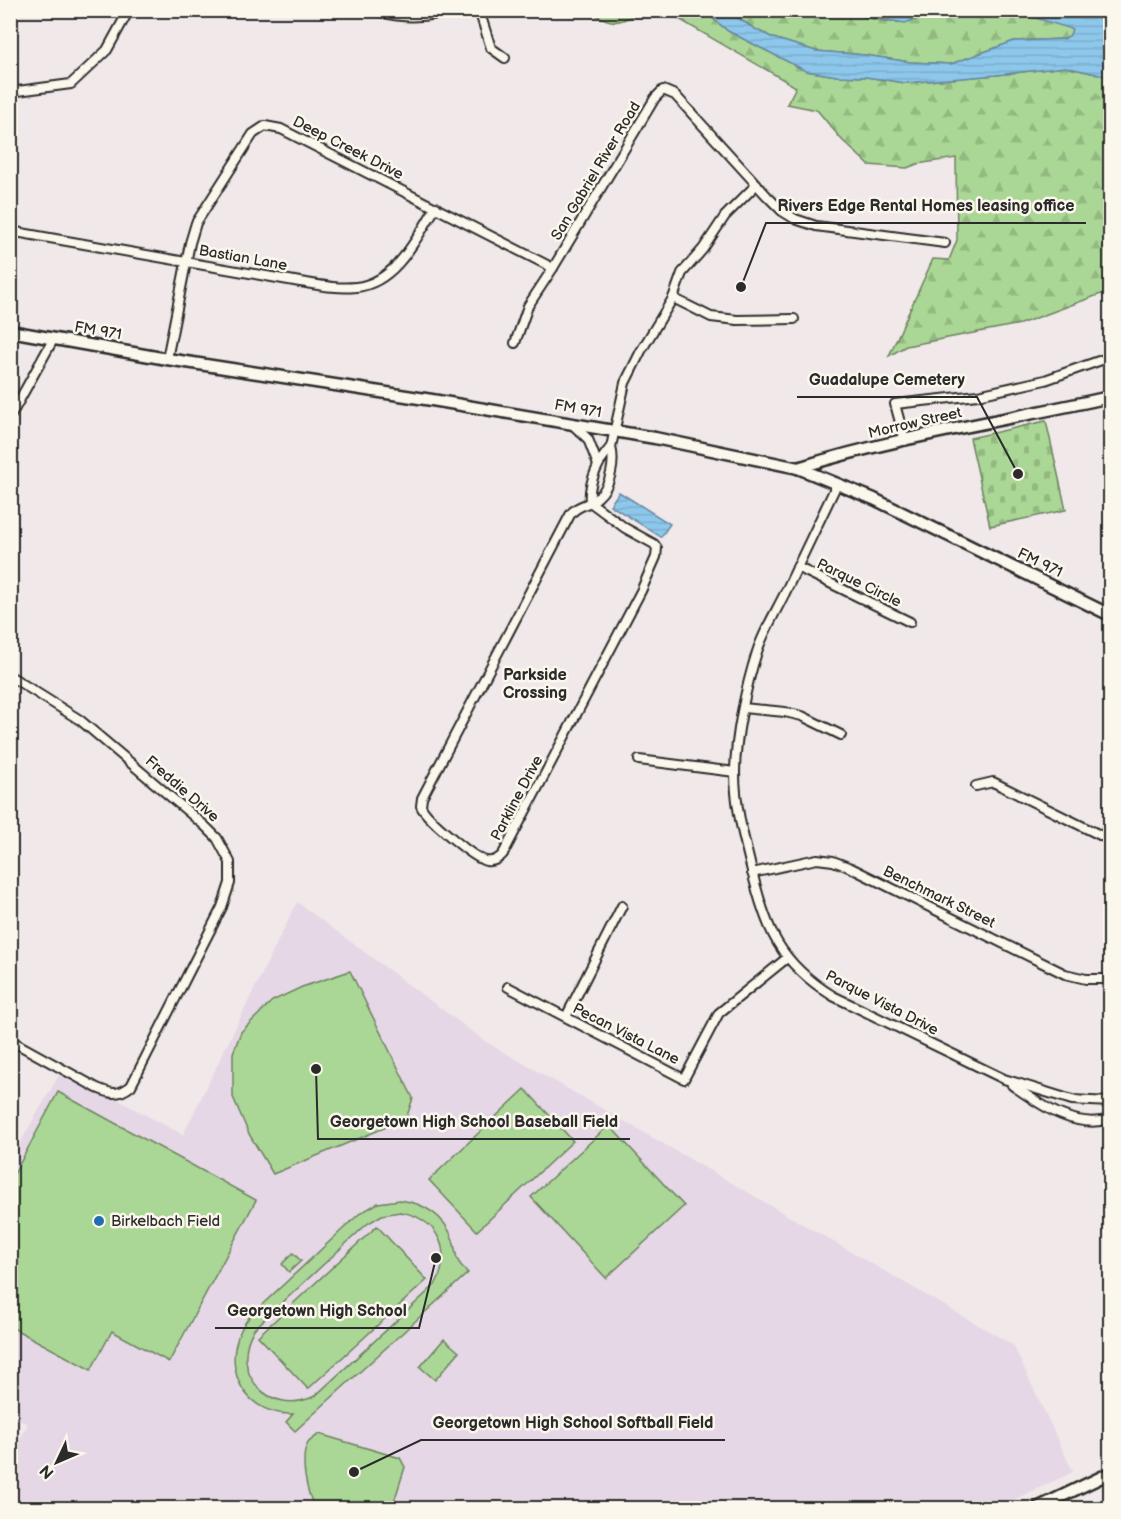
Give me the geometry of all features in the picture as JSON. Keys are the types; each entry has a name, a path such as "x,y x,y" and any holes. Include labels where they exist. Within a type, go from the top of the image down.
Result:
{"main road":[{"name":"FM 971","path":"10,331 167,359 432,400 685,443 798,468 904,513 1110,615"},
{"name":"Morrow Street","path":"798,468 905,441 1110,397"},
{"path":"1037,1509 1110,1473"}],"street":[{"path":"10,92 71,84 107,50 129,10"},
{"path":"375,10 411,17 433,16 459,10"},
{"path":"479,10 491,48 505,58"},
{"name":"San Gabriel River Road","path":"515,343 528,306 655,98 663,90 675,95 782,211 795,219 816,226 945,243"},
{"name":"Deep Creek Drive","path":"167,359 196,223 253,134 265,126 281,129 553,268"},
{"name":"Parkline Drive","path":"611,447 603,455 598,465 589,489 590,502 625,528 654,544 657,548 656,557 641,591 503,854 499,859 487,861 469,851 427,815 421,806 422,798 570,515 574,509 590,502 598,497 611,472 614,458 611,447 626,383 641,351 672,298 678,280 687,265 703,249 733,207 757,184"},
{"name":"Bastian Lane","path":"10,231 339,288 359,287 378,280 395,267 410,249 436,207"},
{"path":"672,298 711,317 737,320 794,319"},
{"path":"10,417 54,338"},
{"path":"905,441 895,404 978,394 1045,380 1110,357"},
{"path":"572,424 588,439 598,465"},
{"name":"Parque Vista Drive","path":"837,484 757,650 743,708 735,772 737,804 764,917 787,958 813,984 833,996 1004,1079 1057,1097 1110,1102"},
{"name":"Parque Circle","path":"797,567 910,622"},
{"name":"Freddie Drive","path":"10,676 80,720 205,826 218,840 230,862 230,883 222,907 131,1086 118,1094 110,1094 10,1040"},
{"path":"743,708 802,716 841,735"},
{"path":"639,760 735,772"},
{"path":"976,786 993,782 1110,840"},
{"name":"Benchmark Street","path":"752,873 817,859 833,861 1065,975 1086,980 1110,979"},
{"path":"566,1017 622,906"},
{"name":"Pecan Vista Lane","path":"508,987 684,1079 719,1013 787,958"},
{"name":"Parque Vista Drive","path":"1004,1079 1040,1103 1076,1121 1110,1119"}],"shaded area":[{"path":"297,902 486,1042 1013,1345 1073,1472 996,1508 11,1508 11,1456 28,1424 11,1415 11,1159 62,1070 183,1135"}],"green space":[{"path":"988,10 1024,14 1073,29 1064,39 1014,41 951,64 910,62 816,51 773,38 727,11 844,11 877,20 904,22 934,11"},
{"path":"587,11 642,11 614,22"},
{"path":"665,11 704,11 728,31 806,71 837,76 866,77 905,83 1065,67 1110,77 1110,292 1020,324 906,346 889,356 933,259 949,260 957,240 956,158 917,164 907,168 869,165 842,140 817,110 787,104 796,87"},
{"path":"1046,421 1066,510 990,526 970,438"},
{"path":"350,971 413,1098 406,1119 273,1174 249,1134 233,1097 233,1053 241,1032 272,1001 302,987"},
{"path":"525,1089 573,1141 477,1231 429,1180"},
{"path":"58,1092 256,1200 169,1362 112,1331 91,1370 11,1327 11,1180"},
{"path":"609,1125 684,1206 606,1278 531,1197"},
{"path":"400,1200 417,1204 433,1212 445,1224 453,1240 458,1261 468,1273 295,1431 286,1422 293,1414 274,1412 258,1405 246,1394 238,1379 234,1363 235,1346 241,1330 252,1314 359,1214 378,1203","holes":["400,1212 424,1221 439,1238 443,1261 441,1273 435,1285 315,1396 298,1401 282,1401 269,1396 258,1387 250,1375 246,1361 247,1345 254,1329 367,1224 382,1215"]},
{"path":"377,1226 427,1280 308,1389 258,1336"},
{"path":"293,1253 301,1261 289,1272 282,1264"},
{"path":"444,1339 459,1352 435,1380 420,1367"},
{"path":"319,1434 400,1458 405,1467 392,1508 315,1508 307,1486 304,1458 308,1443"}],"water":[{"path":"704,11 727,11 773,38 816,51 910,62 951,64 1014,41 1064,39 1070,35 1072,29 1022,14 984,11 1110,11 1110,77 1065,67 905,83 806,71 728,31"},
{"path":"844,11 935,11 905,23"},
{"path":"619,492 670,524 661,537 610,505"}],"place":[{"name":"Rivers Edge Rental Homes leasing office","path":"741,287"},
{"name":"Guadalupe Cemetery","path":"1018,474"},
{"name":"Georgetown High School Baseball Field","path":"316,1069"},
{"name":"Birkelbach Field","path":"99,1221"},
{"name":"Georgetown High School","path":"436,1258"},
{"name":"Georgetown High School Softball Field","path":"354,1472"}],"district":[{"name":"Parkside Crossing","path":"535,684"}]}
